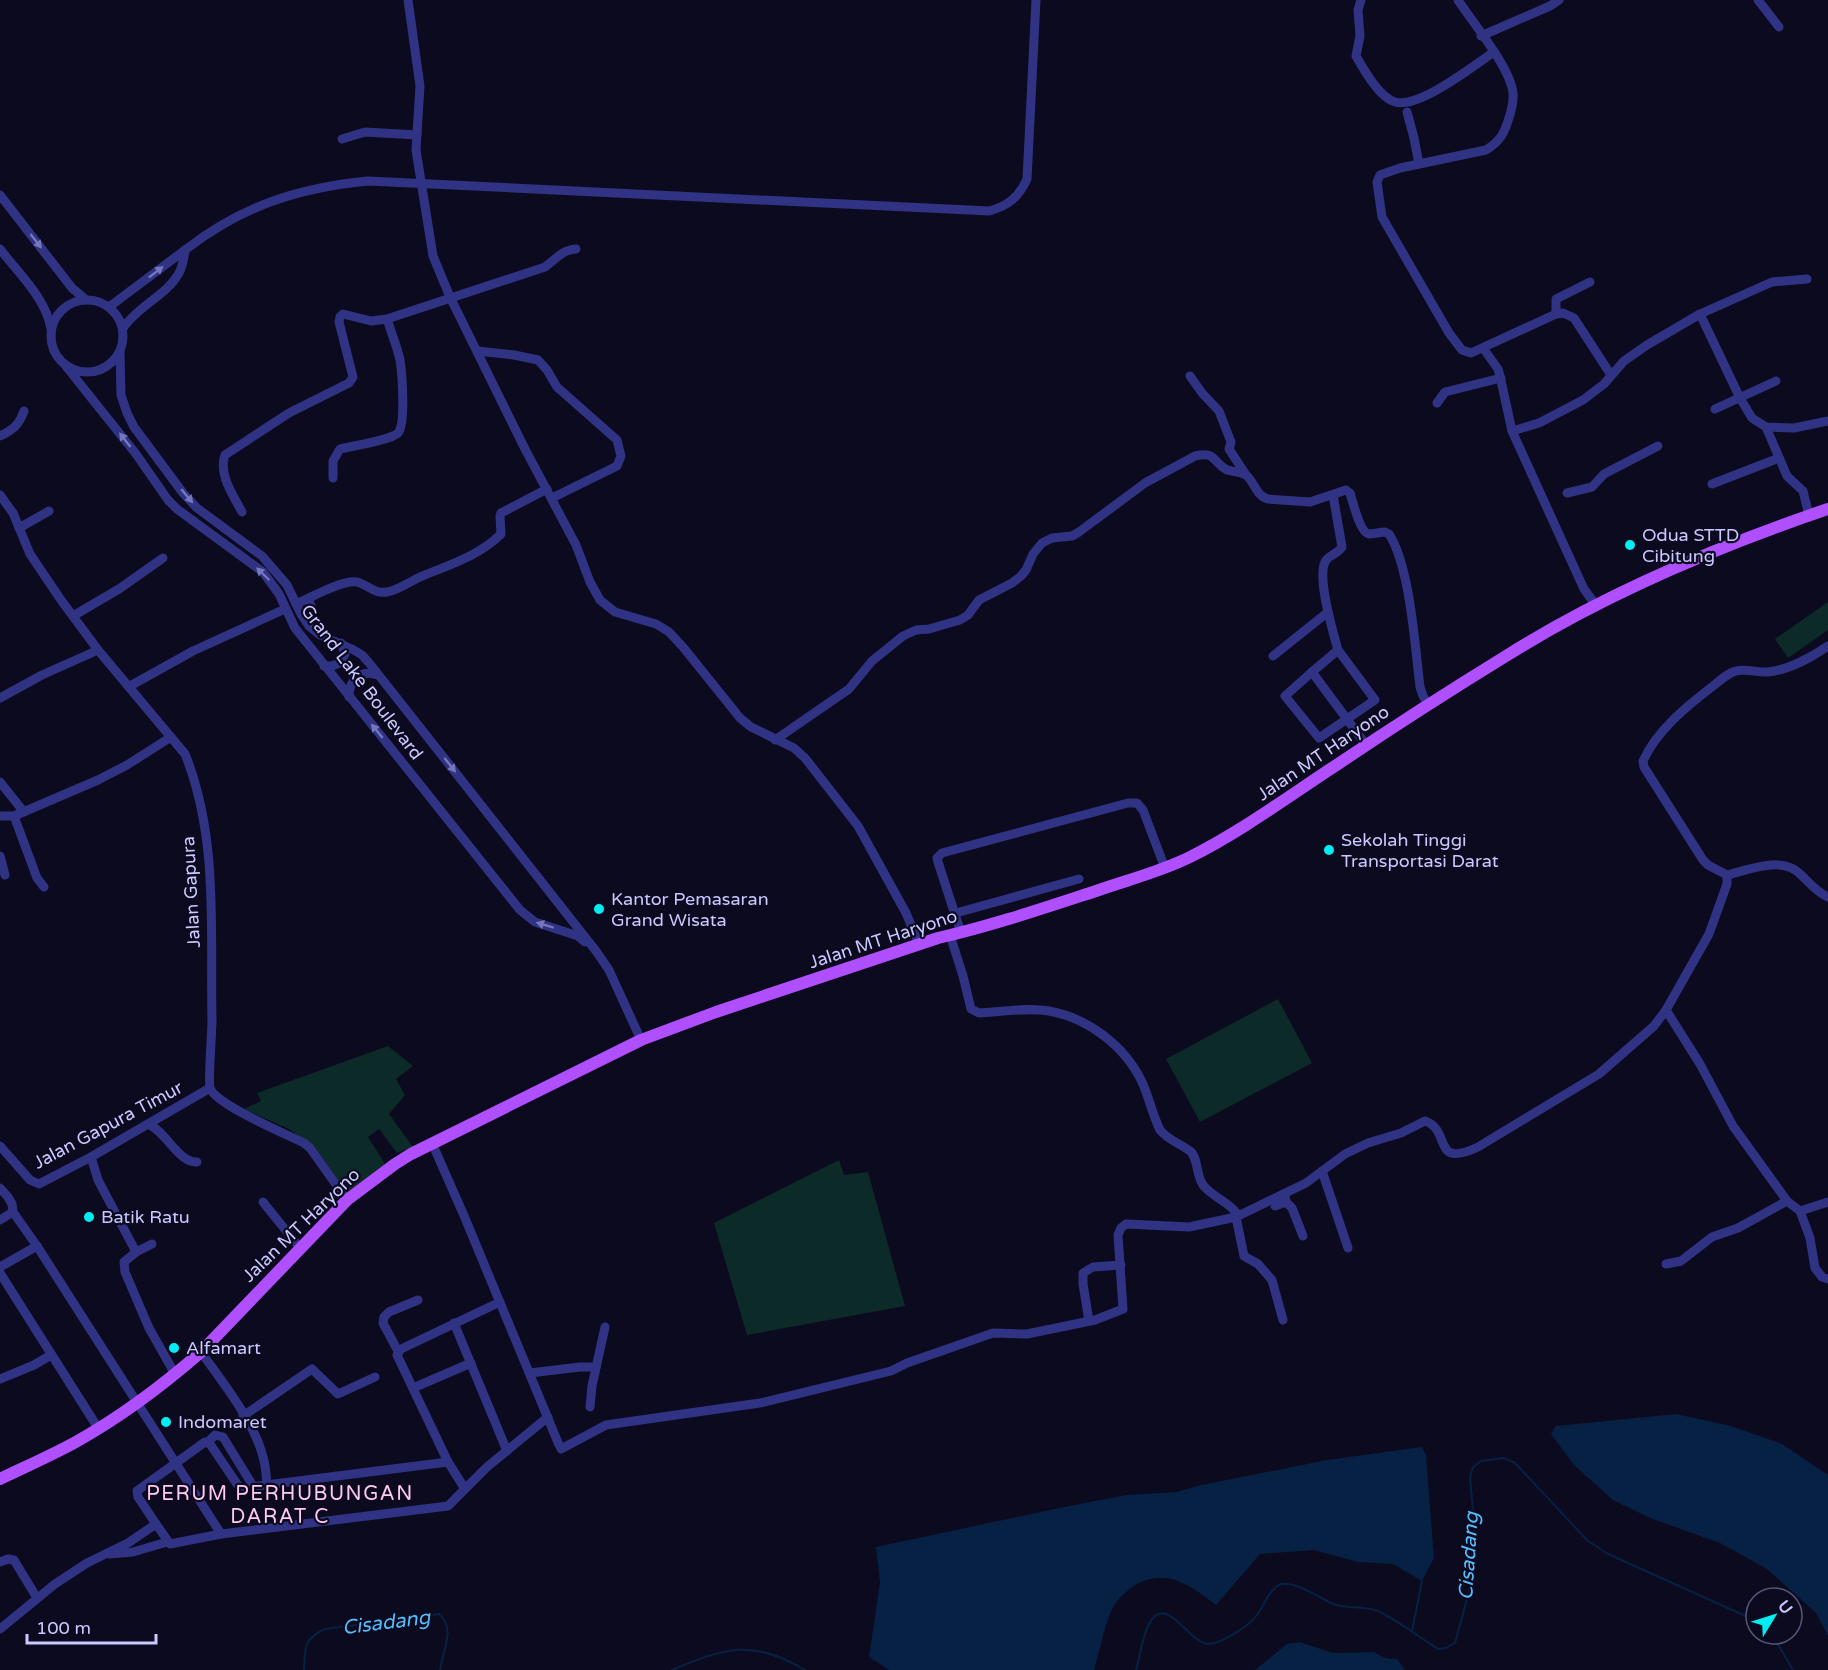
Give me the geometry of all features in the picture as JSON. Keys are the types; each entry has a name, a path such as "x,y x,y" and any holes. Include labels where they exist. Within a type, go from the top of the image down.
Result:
{"main road":[{"name":"Jalan MT Haryono","path":"0,1479 73,1444 175,1374 201,1352 347,1200 395,1164 432,1143 555,1085 606,1056 641,1040 716,1012 919,944 1164,868 1233,835 1366,744 1507,655 1595,604 1709,553 1828,509"}],"street":[{"path":"408,0 420,86 416,150 433,256 450,297 576,545 590,582 607,607 615,612 656,624 669,632 740,718 751,727 794,748 805,758 858,826 906,913 919,944"},
{"path":"110,307 223,223 283,196 330,184 368,181 989,211 1016,198 1027,179 1036,0"},
{"path":"1361,0 1358,10 1360,36 1356,56 1370,80 1393,101 1402,103 1422,99 1494,52"},
{"path":"1458,0 1494,52 1511,85 1513,96 1509,118 1497,144 1486,150 1380,175 1377,182 1382,217 1443,323 1462,350 1471,353 1556,314 1563,313 1574,318 1611,375"},
{"path":"1481,36 1559,0"},
{"path":"1758,0 1779,27"},
{"path":"1407,112 1419,164"},
{"path":"342,139 365,132 417,135"},
{"path":"0,195 72,288 86,299"},
{"path":"0,249 43,305 49,317 51,331 54,350 65,365 76,371 89,372 107,366 120,353 123,341 123,328 118,316 110,307 98,301 86,299 73,302 63,309 55,319 51,331"},
{"path":"242,512 225,478 222,463 225,455 289,413 349,383 353,377 339,322 343,314 371,321 387,319 545,267 556,256 567,250 576,249"},
{"path":"123,328 129,319 169,285 179,273 185,250"},
{"path":"1512,431 1539,423 1583,400 1604,384 1624,361 1700,314 1772,282 1807,279"},
{"path":"1556,314 1556,299 1590,282"},
{"path":"1700,314 1752,418 1767,427 1794,428 1828,421"},
{"path":"333,477 333,460 340,449 381,441 398,434 401,429 404,407 400,360 387,319"},
{"path":"1483,348 1501,378 1512,431 1584,589 1595,604"},
{"path":"296,604 347,583 357,582 377,592 398,589 484,549 501,534 501,513 617,466 621,456 616,440 556,387 547,370 538,360 477,351"},
{"name":"Grand Lake Boulevard","path":"120,353 121,395 126,413 134,427 197,508 262,556 287,585 309,626 320,635 341,643 362,655 379,675 596,951 618,988 641,1040"},
{"name":"Grand Lake Boulevard","path":"65,365 136,454 168,500 263,572 272,583 295,628 520,910 535,922 578,936 596,951"},
{"path":"1190,376 1202,393 1220,411 1232,442 1229,449 1262,497 1310,502 1346,490 1350,493 1362,530 1370,534 1385,532 1392,539 1405,582 1420,687 1429,706"},
{"path":"1437,403 1445,392 1501,378"},
{"path":"1714,409 1776,381"},
{"path":"0,436 13,429 21,421 24,411"},
{"path":"1767,427 1787,476 1803,491 1809,515"},
{"path":"1567,493 1592,487 1604,474 1658,446"},
{"path":"775,740 849,689 872,661 903,636 916,630 960,621 968,615 979,600 1021,576 1042,543 1052,538 1072,536 1080,532 1145,483 1195,456 1204,454 1213,456 1227,469 1246,475"},
{"path":"1712,484 1779,458"},
{"path":"1333,495 1342,547 1324,564 1328,612 1338,650 1375,699 1374,702 1319,738 1285,698 1286,694 1338,650"},
{"name":"Jalan Gapura","path":"1,501 13,513 30,554 73,616 98,650 185,754 193,774 207,837 210,880 212,1040 210,1088"},
{"path":"20,528 49,511"},
{"path":"73,616 119,589 163,558"},
{"path":"308,599 312,608 309,626"},
{"path":"130,686 193,651 285,609"},
{"path":"1273,656 1328,612"},
{"path":"324,666 337,665 342,662 345,654 341,643"},
{"path":"1828,646 1777,670 1767,672 1738,670 1729,674 1691,703 1667,727 1644,761 1644,767 1708,865 1727,875 1783,864 1794,868 1815,889 1828,897"},
{"path":"0,698 42,675 98,650"},
{"path":"349,697 350,686 359,675 370,672 379,675"},
{"path":"1312,672 1366,744"},
{"path":"0,816 14,816 108,775 171,737"},
{"path":"0,782 24,812"},
{"path":"1164,868 1143,810 1137,803 1128,803 942,853 937,858 956,913 955,934 971,1009 979,1013 1047,1010 1076,1019 1104,1035 1133,1065 1160,1130 1165,1136 1191,1152 1198,1176 1204,1186 1214,1196 1226,1202 1237,1216 1244,1256 1258,1264 1272,1280 1283,1320"},
{"path":"14,816 37,878 45,887"},
{"path":"0,856 5,875"},
{"path":"432,1143 560,1447 606,1425 760,1404 891,1371 907,1363 993,1333 1027,1334 1114,1314 1123,1309 1118,1235 1121,1228 1128,1222 1189,1227 1237,1216 1283,1192 1306,1183 1345,1154 1368,1143 1401,1133 1425,1121 1433,1125 1446,1151 1467,1153 1599,1074 1654,1026 1666,1010 1708,934 1727,884 1727,875"},
{"path":"956,913 1078,879"},
{"path":"1666,1010 1700,1064 1732,1126 1787,1201 1800,1211 1810,1238 1815,1268 1822,1277 1828,1279"},
{"path":"210,1088 215,1095 234,1109 304,1143 347,1200"},
{"name":"Jalan Gapura Timur","path":"0,1146 30,1180 39,1184 210,1088"},
{"path":"148,1124 157,1128 187,1161 197,1162"},
{"path":"91,1156 98,1180 112,1211 136,1252"},
{"path":"1322,1171 1348,1248"},
{"path":"0,1188 12,1204 13,1212 221,1534"},
{"path":"1283,1192 1303,1236"},
{"path":"1666,1264 1680,1261 1712,1237 1738,1228 1787,1201"},
{"path":"263,1202 300,1248"},
{"path":"1275,1206 1286,1202"},
{"path":"1800,1211 1828,1202"},
{"path":"0,1220 13,1212"},
{"path":"152,1244 136,1252 124,1262 125,1272 149,1328 175,1374"},
{"path":"0,1267 37,1246"},
{"path":"1089,1321 1083,1273 1093,1266 1121,1265"},
{"path":"0,1273 98,1428"},
{"path":"418,1300 389,1312 384,1317 383,1323 448,1462 465,1489"},
{"path":"398,1351 500,1302"},
{"path":"454,1323 507,1451"},
{"path":"590,1407 605,1327"},
{"path":"201,1352 224,1384 263,1456 267,1485"},
{"path":"0,1379 51,1355"},
{"path":"413,1388 471,1363"},
{"path":"530,1373 596,1367"},
{"path":"243,1416 312,1369 335,1394 375,1377"},
{"path":"105,1554 133,1552 167,1542 175,1544 221,1534 448,1506 507,1451 548,1418"},
{"path":"167,1542 138,1497 137,1491 216,1435 223,1437 253,1486"},
{"path":"208,1442 242,1488 448,1462"},
{"path":"0,1629 37,1598 87,1563 156,1524"},
{"path":"0,1562 8,1559 14,1560 37,1598"}],"green space":[{"path":"1828,602 1828,630 1788,658 1775,639"},
{"path":"1278,999 1312,1063 1200,1122 1166,1059"},
{"path":"388,1046 413,1066 396,1079 405,1095 389,1114 413,1147 397,1153 379,1129 368,1137 385,1164 347,1193 316,1149 289,1129 244,1109 261,1101 257,1093"},
{"path":"839,1160 844,1175 868,1172 905,1306 747,1335 714,1223"}],"water":[{"path":"1676,1414 1731,1426 1782,1444 1828,1475 1828,1636 1816,1613 1804,1602 1804,1586 1786,1586 1767,1569 1720,1543 1650,1518 1613,1500 1574,1465 1551,1434 1556,1426"},
{"path":"1422,1447 1426,1455 1434,1558 1422,1581 1393,1564 1358,1562 1314,1550 1260,1554 1216,1605 1186,1585 1166,1578 1155,1578 1132,1587 1113,1607 1094,1670 889,1670 869,1657 880,1582 876,1547 1127,1495 1177,1492 1327,1460"},
{"path":"1300,1642 1333,1653 1374,1652 1385,1658 1397,1659 1405,1670 1255,1670 1287,1644"}],"waterway":[{"name":"Cisadang","path":"1136,1670 1146,1631 1155,1616 1162,1613 1170,1616 1201,1642 1214,1643 1235,1633 1253,1620 1268,1596 1282,1584 1296,1586 1337,1605 1368,1608 1380,1612 1438,1649 1455,1643 1469,1592 1474,1523 1470,1477 1473,1467 1481,1461 1504,1458 1515,1463 1588,1541 1608,1554 1744,1615"},
{"path":"1412,1631 1422,1581"},
{"name":"Cisadang","path":"304,1670 309,1641 325,1629 439,1614 447,1626 448,1633 440,1670"},
{"name":"Cisadang","path":"1779,1646 1793,1670"},
{"name":"Cisadang","path":"672,1670 708,1656 739,1650 754,1650 770,1654 805,1670"}],"place":[{"name":"Odua STTD Cibitung","path":"1630,545"},
{"name":"Sekolah Tinggi Transportasi Darat","path":"1329,850"},
{"name":"Kantor Pemasaran Grand Wisata","path":"599,909"},
{"name":"Batik Ratu","path":"89,1217"},
{"name":"Alfamart","path":"174,1348"},
{"name":"Indomaret","path":"166,1422"}],"district":[{"name":"PERUM PERHUBUNGAN DARAT C","path":"280,1504"}]}
